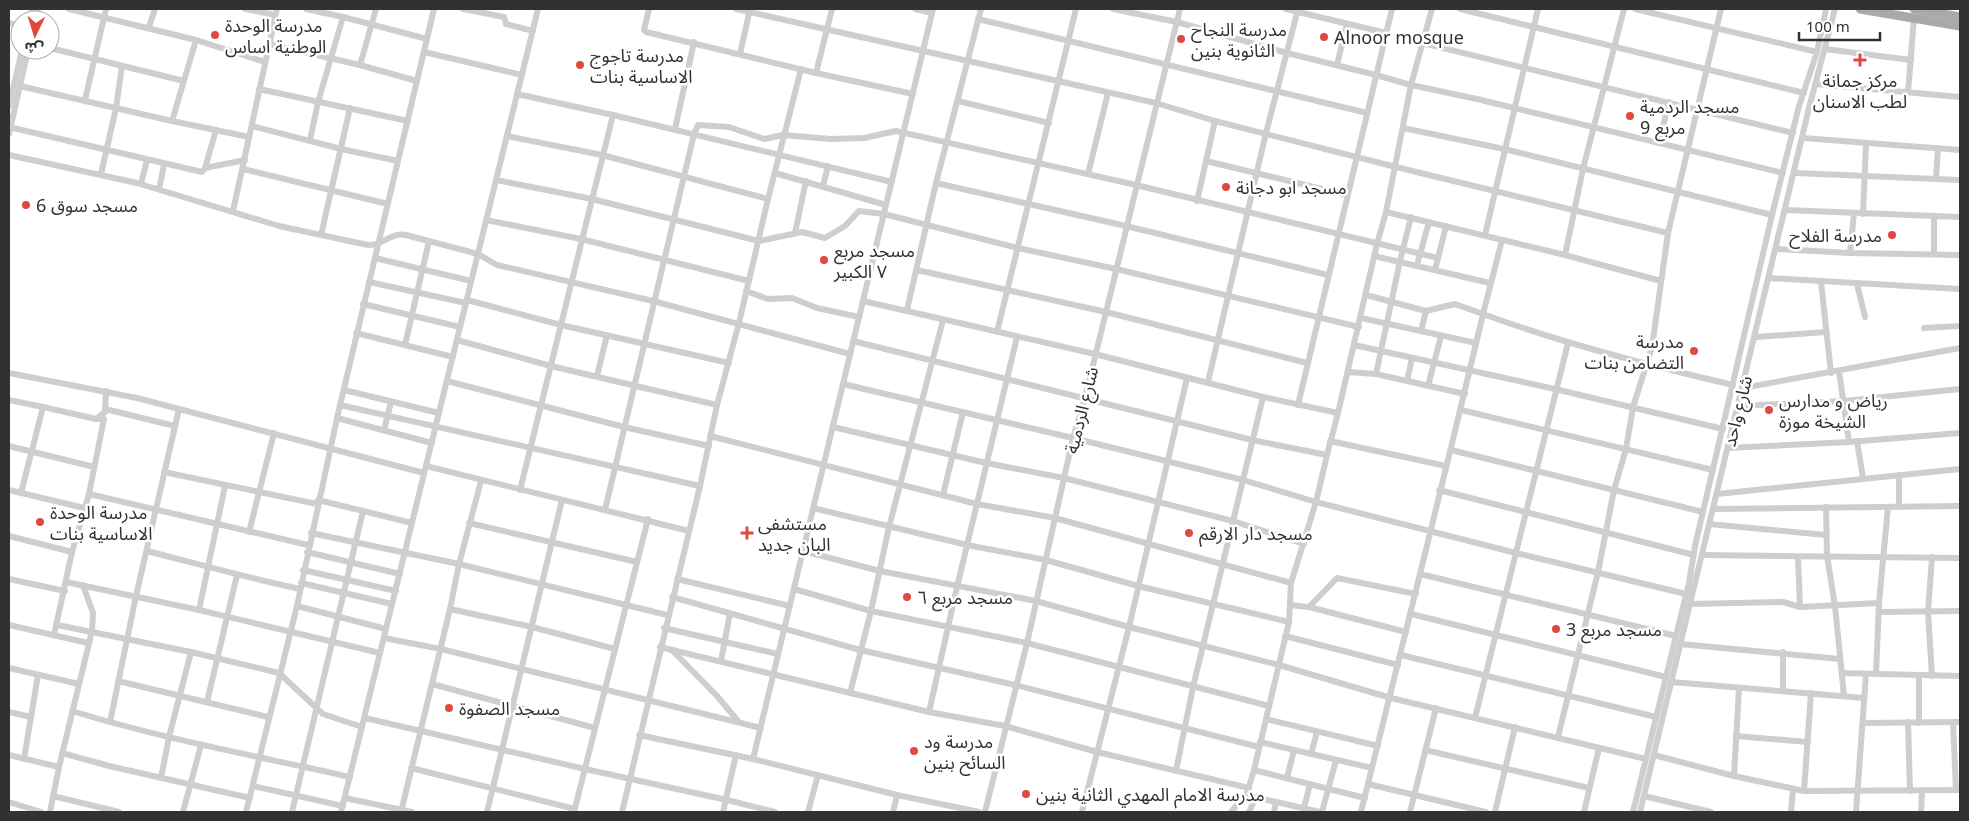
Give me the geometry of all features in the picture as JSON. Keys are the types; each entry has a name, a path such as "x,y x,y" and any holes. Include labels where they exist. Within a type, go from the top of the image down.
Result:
{"main road":[{"path":"1860,9 1914,13 1960,26"},
{"path":"1914,13 1933,10 1960,17"}],"street":[{"path":"69,9 150,27 265,62"},
{"path":"86,100 106,9"},
{"path":"150,27 155,9"},
{"path":"233,211 276,12 245,9"},
{"path":"306,9 427,39"},
{"path":"360,65 376,9"},
{"path":"246,812 279,672 297,606 303,570 356,333 434,9"},
{"path":"463,9 486,11 504,17 505,24 533,31"},
{"path":"253,786 342,809 538,9"},
{"path":"649,9 644,30 816,73 913,94"},
{"path":"736,9 750,10 827,30 1156,103 1216,121 1396,167 1668,233"},
{"path":"816,73 832,9"},
{"path":"753,759 932,11 915,9"},
{"path":"907,310 936,183 981,9"},
{"path":"997,332 1076,9"},
{"path":"1113,9 1177,22 1287,53 1376,74 1411,85 1477,99 1783,174"},
{"name":"شارع الردمية","path":"985,812 1027,643 1073,438 1086,398 1095,354 1180,9"},
{"path":"1286,9 1298,10 1386,33"},
{"path":"1298,405 1392,9"},
{"path":"1231,812 1249,788 1254,770 1289,622 1291,582 1316,502 1338,413 1386,212 1411,85 1432,9"},
{"path":"1460,9 1804,92"},
{"path":"1485,235 1538,9"},
{"path":"1565,256 1583,168 1624,9"},
{"path":"1635,9 1816,52"},
{"path":"1558,737 1598,572 1614,490 1626,449 1633,407 1654,338 1668,233 1721,9"},
{"name":"شارع واحد","path":"1633,812 1668,680 1703,512 1772,215 1826,9"},
{"name":"شارع واحد","path":"1640,812 1654,755 1657,727 1656,717 1680,644 1756,337 1815,84 1835,9"},
{"path":"740,54 750,10"},
{"path":"1208,382 1266,133 1298,10"},
{"path":"1908,92 1914,13"},
{"path":"310,140 318,102 343,17"},
{"path":"978,19 1166,63 1277,92 1368,112"},
{"path":"1337,65 1347,24"},
{"path":"172,121 196,40"},
{"path":"675,129 694,42"},
{"path":"1422,43 1794,133"},
{"path":"269,44 360,65 417,81"},
{"path":"1825,49 1911,60"},
{"path":"60,50 184,81"},
{"path":"424,52 522,75"},
{"path":"9,106 20,60"},
{"path":"26,60 9,129 200,172 203,172 205,168 216,130"},
{"path":"101,174 116,108 122,66"},
{"path":"9,68 17,70"},
{"path":"622,812 667,615 700,486 717,405 801,69"},
{"path":"1815,84 1960,96"},
{"path":"20,86 249,137"},
{"path":"259,88 408,121"},
{"path":"1088,174 1108,93"},
{"path":"517,94 675,129 892,182"},
{"path":"958,101 1049,123"},
{"path":"1659,143 1669,102"},
{"path":"321,235 350,108"},
{"path":"520,490 613,115"},
{"path":"1197,201 1216,121"},
{"path":"605,510 673,219 694,134 697,126 700,124 729,127 764,139 785,135 831,139 864,138 892,131 1136,185 1438,258"},
{"path":"252,126 341,149 398,161"},
{"path":"1403,128 1504,149 1772,215"},
{"path":"507,136 602,156 768,199"},
{"path":"1803,138 1960,150"},
{"path":"1863,214 1866,144"},
{"path":"1936,179 1938,148"},
{"path":"9,156 101,174 159,189 281,226 368,245 378,244 391,236 399,234 429,241 478,254 494,264 653,301 850,354"},
{"path":"141,184 147,160"},
{"path":"205,168 245,160"},
{"path":"1206,161 1347,194"},
{"path":"159,189 164,165"},
{"path":"824,186 828,166"},
{"path":"243,169 388,204"},
{"path":"775,173 886,205"},
{"path":"1794,173 1960,180"},
{"path":"496,180 592,199 759,241 803,232 825,238 845,226 859,211 884,214 1018,248 1116,269 1359,327"},
{"path":"795,233 806,181"},
{"path":"936,183 1126,226 1328,275"},
{"path":"1786,210 1960,217"},
{"path":"1386,212 1485,235 1661,281"},
{"path":"1850,253 1854,213"},
{"path":"1376,374 1402,250 1411,217"},
{"path":"1934,217 1934,254"},
{"path":"486,220 581,239 748,281"},
{"path":"1417,265 1428,222"},
{"path":"1435,270 1446,226"},
{"path":"1361,812 1391,698 1439,490 1451,450 1490,283 1502,240"},
{"path":"405,345 429,241"},
{"path":"1777,249 1850,253 1960,255"},
{"path":"1374,256 1490,283"},
{"path":"375,258 471,281"},
{"path":"917,270 1106,312 1307,363"},
{"path":"1769,278 1960,290"},
{"path":"369,282 466,302 728,363"},
{"path":"1821,282 1831,372"},
{"path":"1858,284 1865,317"},
{"path":"746,291 768,299 792,298 817,308 859,318"},
{"path":"1366,295 1392,300 1426,311 1455,304 1568,342 1646,364 1733,385"},
{"path":"863,301 1095,354 1263,397 1338,413"},
{"path":"364,304 460,327"},
{"path":"1421,332 1426,311"},
{"path":"1749,313 1760,315"},
{"path":"1361,318 1476,343"},
{"path":"850,693 871,611 889,527 943,320"},
{"path":"1924,328 1960,326"},
{"path":"1756,337 1826,332"},
{"path":"356,333 453,357"},
{"path":"598,376 607,335"},
{"path":"1428,386 1441,336"},
{"path":"929,712 1017,337"},
{"path":"457,340 551,366 717,405"},
{"path":"853,341 1252,440 1327,455"},
{"path":"1475,718 1568,342"},
{"path":"1354,346 1555,389 1723,429"},
{"path":"1743,388 1960,348"},
{"path":"1407,381 1412,358"},
{"path":"1839,371 1849,442"},
{"path":"1348,372 1376,374 1465,394"},
{"path":"9,373 106,392 331,449 425,470 481,480 689,530"},
{"path":"1082,812 1159,503 1187,378"},
{"path":"447,381 709,446"},
{"path":"843,384 1243,480 1316,502 1686,594"},
{"path":"1739,406 1844,401 1960,389"},
{"path":"344,390 439,413"},
{"path":"96,418 105,412 106,392"},
{"path":"1176,771 1193,687 1263,397"},
{"path":"9,400 104,419 54,635"},
{"path":"384,430 391,402"},
{"path":"340,405 436,425 700,486"},
{"path":"21,493 43,406"},
{"path":"105,409 175,426"},
{"path":"110,722 136,596 179,409"},
{"path":"1461,410 1713,470"},
{"path":"943,495 963,412"},
{"path":"337,418 432,443"},
{"path":"833,428 986,463 1064,478 1233,522 1304,544"},
{"path":"1728,448 1849,442 1960,433"},
{"path":"249,532 274,434"},
{"path":"710,436 977,504 1054,518 1223,562 1291,582"},
{"path":"1330,441 1446,466"},
{"path":"1857,441 1863,478"},
{"path":"9,446 94,467"},
{"path":"1451,450 1703,512"},
{"path":"1716,494 1960,469"},
{"path":"164,472 226,486 364,511 412,523"},
{"path":"1899,475 1899,507"},
{"path":"401,811 419,731 441,649 458,564 481,480"},
{"path":"199,610 226,486"},
{"path":"9,490 84,508"},
{"path":"1439,490 1606,531 1694,555"},
{"path":"88,494 218,524 308,548 352,563 400,574"},
{"path":"487,812 562,500"},
{"path":"1713,509 1960,506"},
{"path":"1826,507 1827,556 1835,606 1844,696"},
{"path":"1876,674 1879,603 1888,507"},
{"path":"813,508 889,527 1046,560 1138,586 1289,622"},
{"path":"292,812 364,511"},
{"path":"411,768 574,811 648,520"},
{"path":"469,523 637,562"},
{"path":"1709,524 1826,535"},
{"path":"311,533 458,564 667,615"},
{"path":"9,536 72,552"},
{"path":"147,551 237,575 345,593 392,604"},
{"path":"803,551 880,571 1036,601 1279,665 1391,698 1646,759"},
{"path":"1702,555 1960,558"},
{"path":"1798,557 1800,607"},
{"path":"1932,557 1928,612 1932,676"},
{"path":"303,570 396,591"},
{"path":"1420,574 1588,613 1676,636"},
{"path":"207,702 237,575"},
{"path":"1309,607 1337,578 1416,594"},
{"path":"9,579 65,592"},
{"path":"676,579 790,606"},
{"path":"66,582 333,640 380,653"},
{"path":"50,812 58,766 92,631 93,613 83,585"},
{"path":"794,589 871,611 1027,643 1269,706"},
{"path":"672,597 860,650 1184,728 1372,768"},
{"path":"1690,604 1783,602 1800,607 1879,603"},
{"path":"1290,605 1309,607 1406,632"},
{"path":"297,606 386,629"},
{"path":"450,609 532,627 615,650"},
{"path":"1879,612 1960,611"},
{"path":"721,661 730,613"},
{"path":"1411,614 1578,655 1668,680 1864,698"},
{"path":"9,625 88,643"},
{"path":"57,625 279,672 327,716 362,727"},
{"path":"664,628 778,654"},
{"path":"1286,636 1398,665"},
{"path":"384,638 441,649 761,728"},
{"path":"1680,644 1840,658"},
{"path":"660,647 774,673 929,712 1005,726 1098,752 1249,788"},
{"path":"671,650 717,696 739,722"},
{"path":"161,778 169,737 191,652"},
{"path":"1782,691 1783,652"},
{"path":"1401,655 1656,717"},
{"path":"9,668 79,684"},
{"path":"1842,673 1960,676"},
{"path":"1856,812 1866,674"},
{"path":"24,759 38,675"},
{"path":"1919,675 1919,722"},
{"path":"118,681 268,717"},
{"path":"432,684 595,728"},
{"path":"1734,776 1739,688"},
{"path":"1804,791 1811,694"},
{"path":"1410,812 1436,708"},
{"path":"72,711 169,737 350,777"},
{"path":"9,712 31,716"},
{"path":"365,718 585,770 630,778 775,812"},
{"path":"1266,719 1378,746"},
{"path":"1908,722 1910,792"},
{"path":"1654,755 1734,776 1804,791 1910,792 1958,790 1957,722 1863,723"},
{"path":"1495,812 1515,728"},
{"path":"1311,754 1317,732"},
{"path":"640,735 736,755 898,795 979,812"},
{"path":"1736,736 1808,742"},
{"path":"183,812 201,744"},
{"path":"1584,812 1599,748"},
{"path":"1287,778 1294,750"},
{"path":"1425,750 1589,788"},
{"path":"62,753 250,798"},
{"path":"724,812 736,755"},
{"path":"9,756 58,766"},
{"path":"1245,795 1321,812 1336,760"},
{"path":"1254,770 1365,798"},
{"path":"808,812 818,775"},
{"path":"1304,808 1310,784"},
{"path":"1368,784 1486,812"},
{"path":"1791,812 1793,789"},
{"path":"1922,791 1922,812"},
{"path":"893,812 898,795"},
{"path":"53,796 118,812"},
{"path":"1644,796 1710,812"},
{"path":"1249,812 1256,797"},
{"path":"345,798 412,812"},
{"path":"9,802 41,812"},
{"path":"1274,812 1276,802"}],"place":[{"name":"مدرسة الوحدة الوطنية اساس","path":"215,35"},
{"name":"Alnoor mosque","path":"1324,37"},
{"name":"مدرسة النجاح الثانوية بنين","path":"1181,39"},
{"name":"مركز جمانة لطب الاسنان","path":"1860,60"},
{"name":"مدرسة تاجوج الاساسية بنات","path":"580,65"},
{"name":"مسجد الردمية مربع 9","path":"1630,116"},
{"name":"مسجد ابو دجانة","path":"1226,187"},
{"name":"مسجد سوق 6","path":"26,205"},
{"name":"مدرسة الفلاح","path":"1892,235"},
{"name":"مسجد مربع ٧ الكبير","path":"824,260"},
{"name":"مدرسة التضامن بنات","path":"1694,351"},
{"name":"رياض و مدارس الشيخة موزة","path":"1769,410"},
{"name":"مدرسة الوحدة الاساسية بنات","path":"40,522"},
{"name":"مستشفى البان جديد","path":"747,533"},
{"name":"مسجد دار الارقم","path":"1189,533"},
{"name":"مسجد مربع ٦","path":"907,597"},
{"name":"مسجد مربع 3","path":"1556,629"},
{"name":"مسجد الصفوة","path":"449,708"},
{"name":"مدرسة ود السائح بنين","path":"914,751"},
{"name":"مدرسة الامام المهدي الثانية بنين","path":"1026,794"}]}
